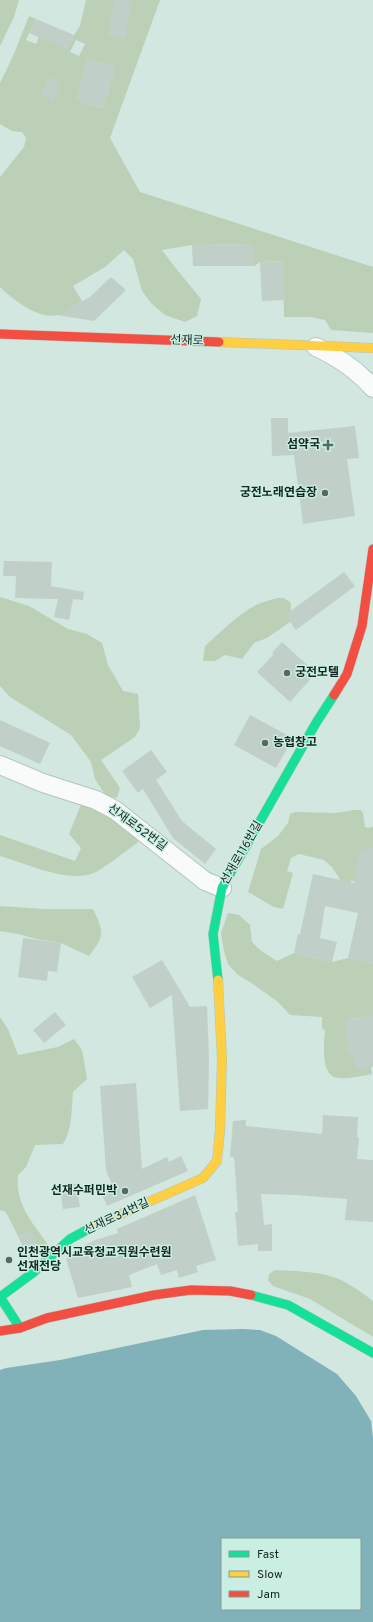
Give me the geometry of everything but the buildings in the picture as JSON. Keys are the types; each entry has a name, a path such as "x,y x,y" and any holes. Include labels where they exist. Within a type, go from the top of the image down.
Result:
{"street":[{"name":"선재로","path":"0,334 373,348"},
{"path":"311,345 331,354 349,365 373,388"},
{"name":"선재로116번길","path":"203,1178 217,1161 220,1130 222,1059 219,987 214,934 222,888 316,723 347,674 362,626 373,549"},
{"name":"선재로52번길","path":"0,765 43,783 96,800 115,810 205,881 222,888"},
{"name":"선재로34번길","path":"0,1297 34,1272 70,1239 97,1224 203,1178"},
{"path":"0,1331 20,1328 46,1318 154,1295 191,1290 230,1291 259,1296 288,1305 373,1353"},
{"path":"0,1297 20,1328"}],"green space":[{"path":"0,0 19,0 14,17 0,46"},
{"path":"86,0 160,0 110,138 140,192 373,267 373,333 331,330 325,320 310,317 284,317 283,261 260,262 254,266 254,244 192,245 162,250 201,299 197,316 185,322 165,315 152,304 142,291 133,259 124,250 105,267 73,286 82,301 57,315 50,316 34,312 11,297 0,287 0,177 24,147 26,138 22,132 12,131 0,124 0,83 13,56 29,16 36,19 26,40 36,44 39,37 68,49 80,26","holes":["76,40 85,44 79,56 70,52","88,59 115,67 103,108 76,100"]},
{"path":"0,597 29,606 68,629 87,634 102,643 108,665 123,691 138,694 140,728 135,737 101,760 120,788 117,798 106,796 95,779 91,762 71,735 10,697 0,686"},
{"path":"277,598 284,598 291,603 290,622 267,638 254,643 242,659 225,655 215,661 203,661 205,646 229,624 256,605"},
{"path":"82,802 109,812 141,838 137,843 96,872 86,875 74,876 48,872 0,856 0,835 75,861 81,848 69,834"},
{"path":"361,810 363,813 365,827 370,828 373,826 373,884 352,880 347,890 332,867 324,860 299,854 291,858 287,871 293,873 283,909 274,907 248,892 261,849 278,836 288,823 290,814 295,812 335,813"},
{"path":"0,906 45,909 93,909 101,928 100,938 89,956 61,943 0,931"},
{"path":"228,913 239,915 250,925 252,942 260,950 277,961 294,953 332,962 348,958 373,964 373,1016 350,1019 346,1025 349,1054 353,1053 371,1067 372,1074 346,1078 332,1076 328,1071 324,1058 325,1030 322,1029 322,1017 290,1015 278,1002 238,975 228,964 221,933"},
{"path":"0,1017 8,1029 18,1055 58,1047 74,1039 82,1050 87,1079 73,1092 71,1119 63,1144 35,1145 26,1167 18,1175 19,1196 22,1205 31,1221 49,1246 42,1256 31,1231 18,1236 6,1212 0,1210"},
{"path":"275,1270 326,1275 343,1281 359,1291 373,1301 373,1337 310,1299 273,1286 268,1280 269,1274"}],"water":[{"path":"243,1329 260,1330 276,1336 337,1374 356,1396 371,1421 373,1438 373,1622 0,1622 0,1370 60,1360 203,1330"}],"traffic: fast":[{"path":"218,980 213,934 222,888 316,723 334,695"},
{"path":"20,1328 0,1297 34,1272 70,1239 96,1225"},
{"path":"251,1295 288,1305 373,1353"}],"traffic: slow":[{"path":"219,342 373,348"},
{"path":"96,1225 203,1178 217,1161 220,1130 222,1059 218,980"}],"traffic: jam":[{"path":"0,334 219,342"},
{"path":"334,695 347,674 362,626 373,549"},
{"path":"0,1331 20,1328 47,1318 154,1295 191,1290 230,1291 251,1295"}],"place":[{"name":"섬약국","path":"328,445"},
{"name":"궁전노래연습장","path":"325,493"},
{"name":"궁전모텔","path":"287,673"},
{"name":"농협창고","path":"265,743"},
{"name":"선재수퍼민박","path":"125,1191"},
{"name":"인천광역시교육청교직원수련원 선재전당","path":"9,1260"}]}
